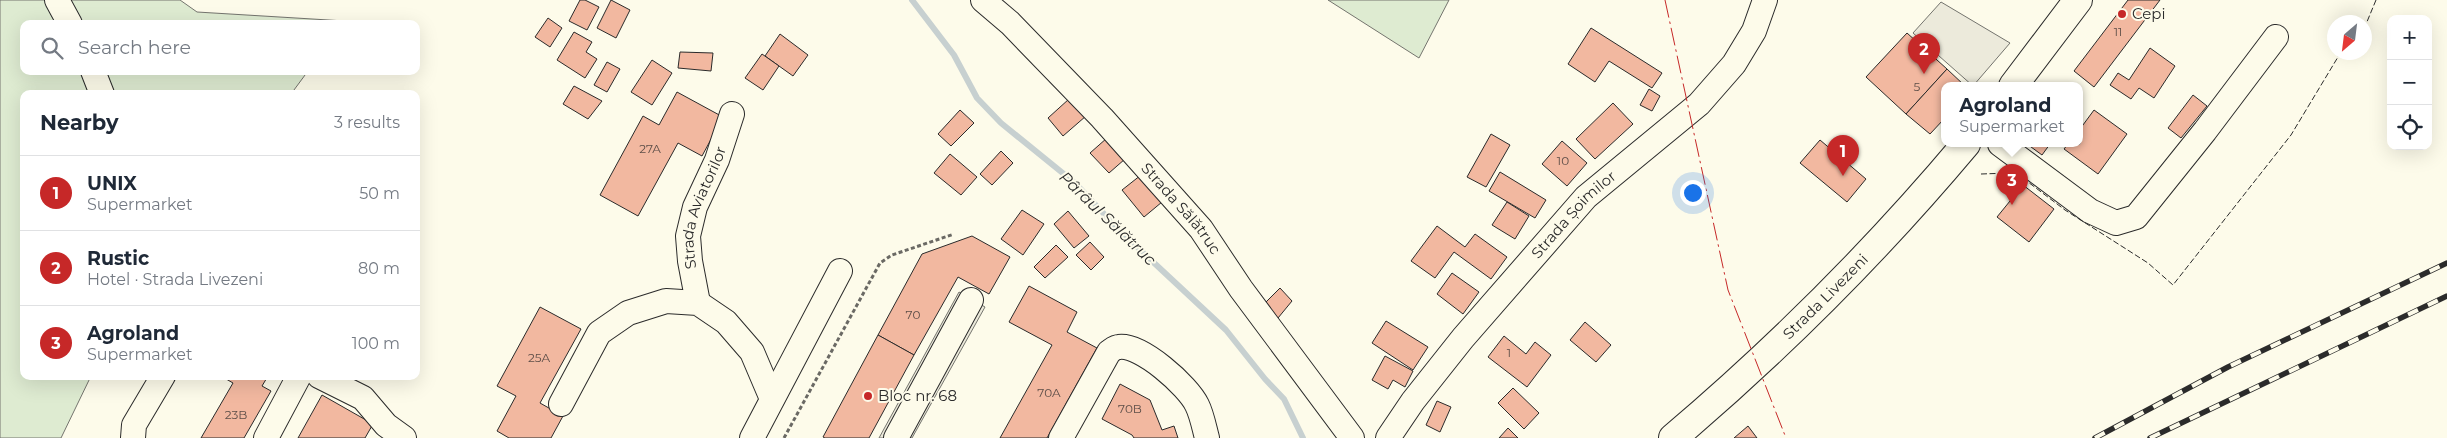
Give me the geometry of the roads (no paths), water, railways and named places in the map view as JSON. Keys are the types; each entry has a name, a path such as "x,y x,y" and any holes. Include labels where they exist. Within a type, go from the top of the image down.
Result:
{"main road":[{"path":"2016,82 2078,0"},
{"name":"Strada Livezeni","path":"1673,438 1789,334 1895,225 1963,147"}],"street":[{"path":"57,0 68,20"},
{"name":"Strada Sălătruc","path":"983,0 1010,23 1102,118 1201,229 1241,289 1352,438"},
{"name":"Strada Șoimilor","path":"1388,438 1413,401 1463,338 1586,197 1700,104 1734,64 1754,31 1764,0"},
{"path":"2004,147 2090,211 2116,223 2136,217 2206,132 2276,37"},
{"path":"95,75 100,90"},
{"name":"Strada Aviatorilor","path":"698,303 690,261 688,236 695,207 717,160 732,114"},
{"path":"752,438 840,271"},
{"path":"896,438 971,300"},
{"path":"561,404 599,333 628,313 666,301 698,303 726,322 752,352 772,399"},
{"path":"1067,436 1109,352 1117,347 1128,348 1142,354 1168,372 1185,388 1197,405 1207,438"},
{"path":"134,438 134,425 162,380"},
{"path":"266,438 297,380"},
{"path":"327,380 363,398 386,425 404,438"}],"waterway":[{"name":"Pârâul Sălătruc","path":"912,0 954,55 977,98 1001,123 1075,183 1122,233 1226,330 1265,379 1284,399 1303,438"}],"railway":[{"path":"2095,438 2228,367 2447,263"},
{"path":"2150,438 2447,296"}],"place":[{"name":"Cepi","path":"2122,14"},
{"name":"Rustic","path":"1924,74"},
{"name":"UNIX","path":"1843,176"},
{"name":"Agroland","path":"2012,205"},
{"name":"Bloc nr. 68","path":"868,396"}]}
